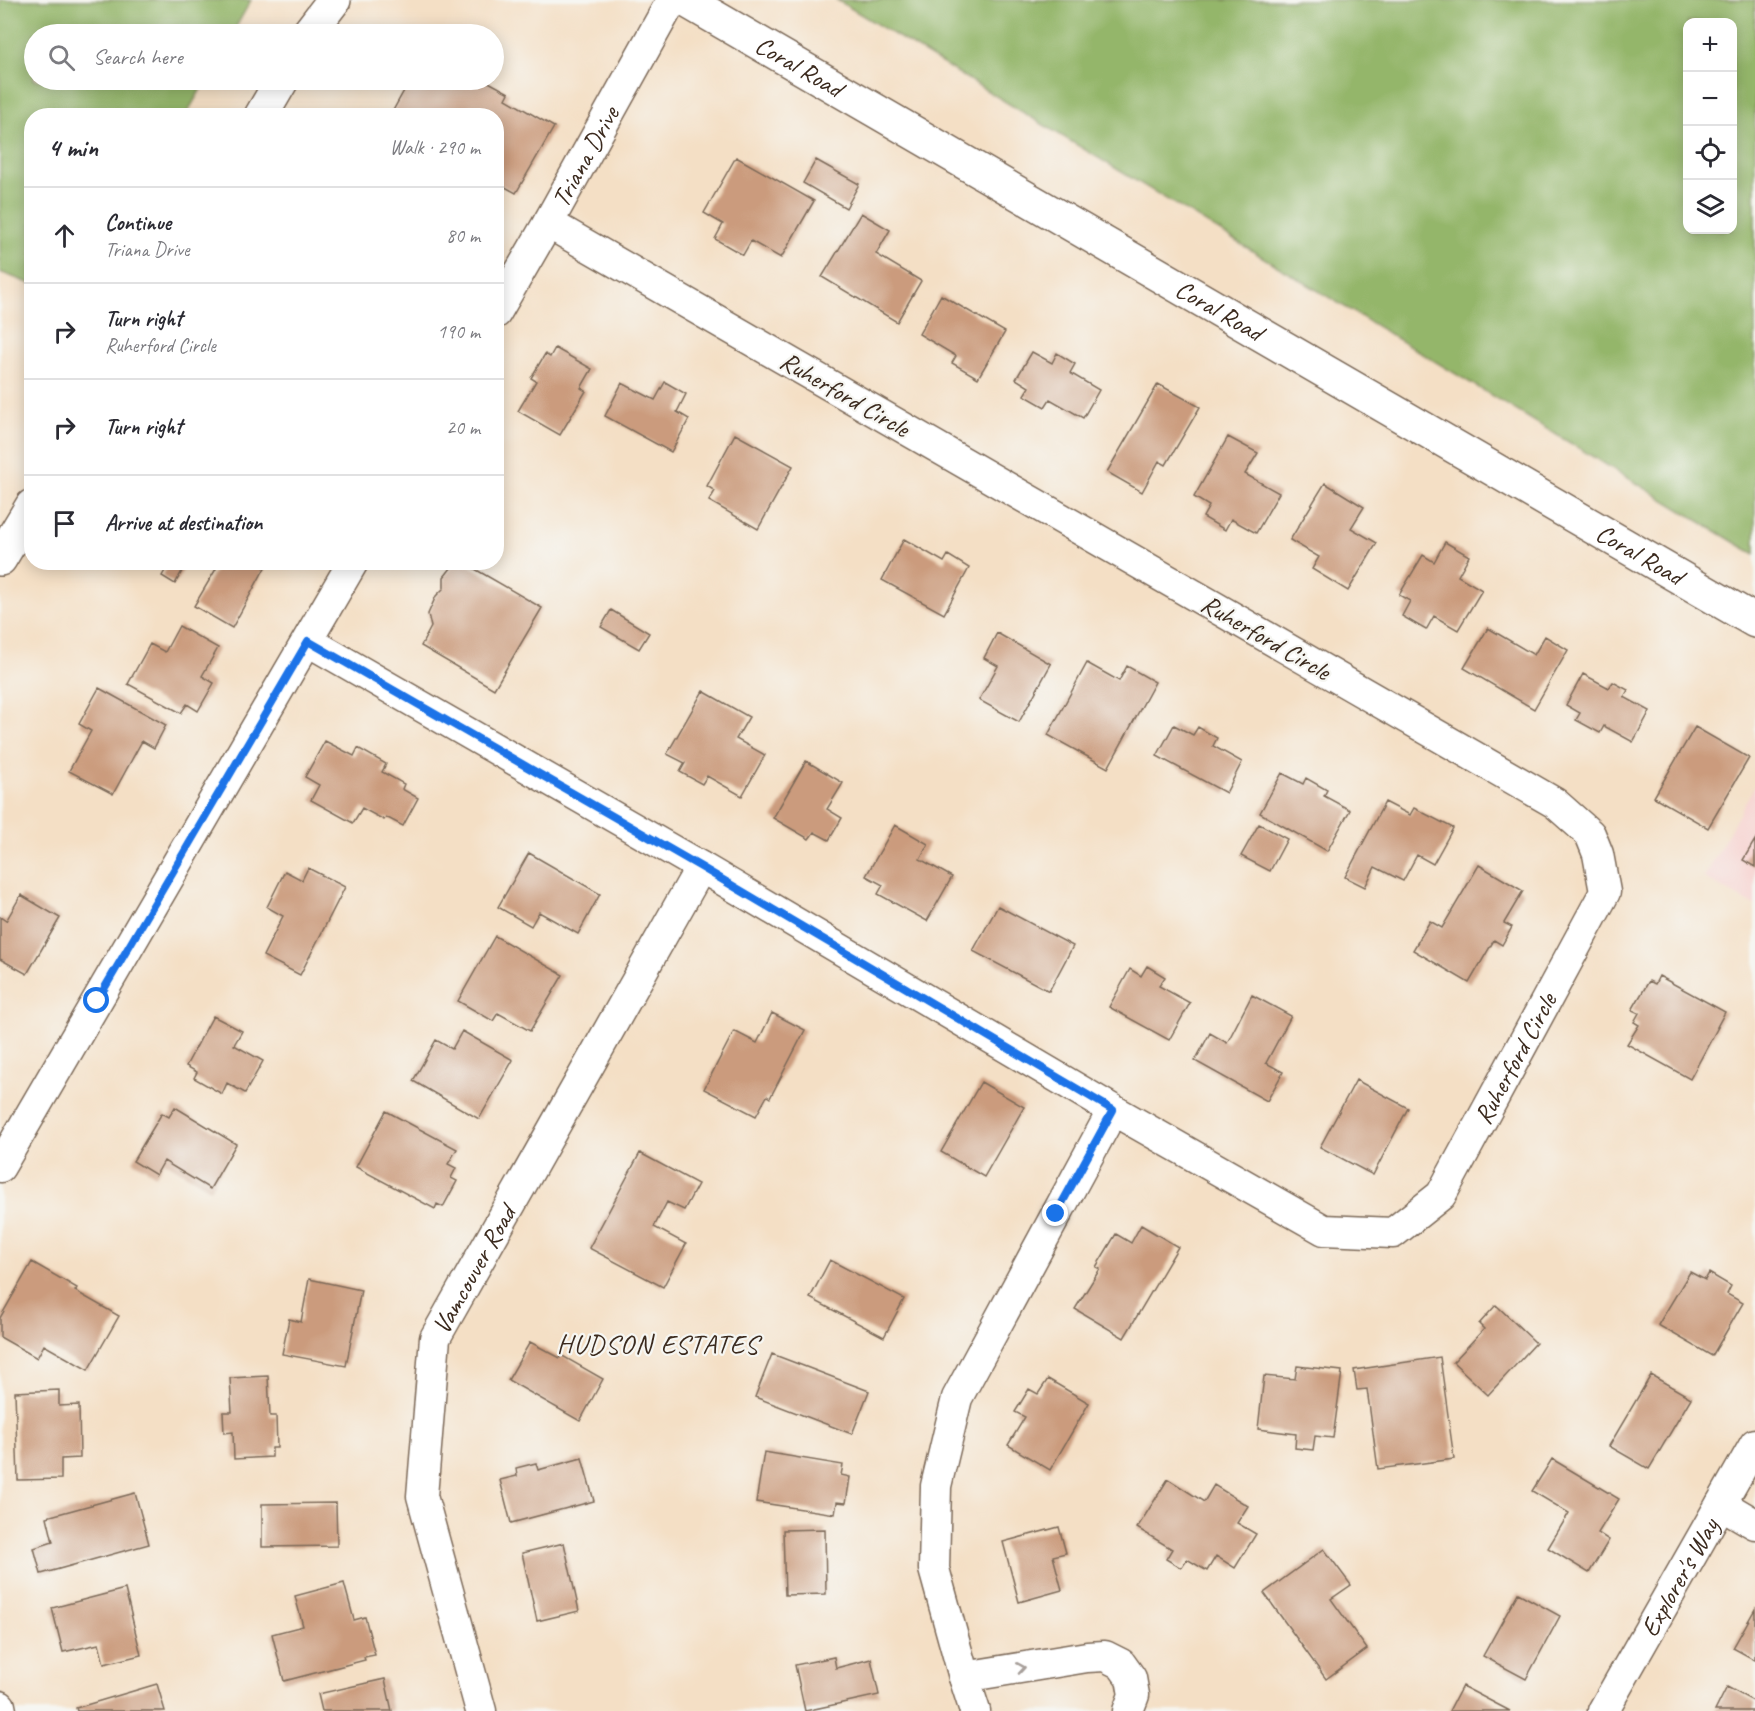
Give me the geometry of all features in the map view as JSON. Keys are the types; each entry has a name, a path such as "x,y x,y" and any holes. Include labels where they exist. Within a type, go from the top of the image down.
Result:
{"main road":[{"path":"310,22 334,0"},
{"name":"Coral Road","path":"685,0 1755,621"},
{"path":"266,108 276,90"},
{"path":"0,559 24,519"}],"street":[{"name":"Triana Drive","path":"504,299 549,223 672,0"},
{"name":"Ruherford Circle","path":"308,641 701,867 1113,1110 1324,1230 1393,1233 1441,1194 1605,892 1598,854 1590,834 1545,797 549,223"},
{"path":"0,1167 348,570"},
{"name":"Vamcouver Road","path":"481,1711 422,1496 435,1338 701,867"},
{"path":"975,1711 934,1569 936,1486 957,1398 1113,1110"},
{"name":"Explorer's Way","path":"1603,1711 1755,1444"},
{"path":"1721,1504 1755,1524"},
{"path":"964,1677 1105,1656 1121,1664 1131,1678 1134,1695 1128,1711"},
{"path":"0,1706 1,1711"}],"shaded area":[{"path":"1755,785 1755,906 1704,878"}],"green space":[{"path":"0,0 251,0 238,24 24,24 24,90 200,90 190,108 24,108 24,281 0,272"},
{"path":"837,0 1755,0 1755,554 1739,545"}],"building":[{"path":"404,90 503,90 509,93 506,99 554,127 516,193 504,186 504,108 394,108"},
{"path":"736,157 814,201 781,258 751,241 743,255 715,239 723,224 704,213"},
{"path":"816,160 859,184 846,208 803,183"},
{"path":"861,213 890,230 876,254 921,281 897,322 822,277"},
{"path":"941,295 1005,332 978,378 952,363 956,356 919,334"},
{"path":"555,348 592,369 581,388 586,391 560,435 518,411 536,381 531,378 545,354 550,357"},
{"path":"1032,352 1052,363 1057,353 1075,364 1070,373 1099,390 1083,418 1050,399 1045,407 1024,395 1029,387 1016,379"},
{"path":"665,382 686,394 677,412 689,419 671,452 605,416 622,383 655,400"},
{"path":"1158,384 1200,407 1166,465 1159,461 1142,492 1107,472"},
{"path":"735,434 793,466 758,529 709,501 715,491 707,486"},
{"path":"1228,437 1258,453 1245,474 1279,493 1256,533 1231,519 1225,530 1203,517 1209,506 1194,497"},
{"path":"1325,483 1364,507 1351,528 1377,543 1348,591 1312,569 1319,557 1290,540"},
{"path":"904,539 944,562 948,555 969,568 944,614 882,580"},
{"path":"1445,542 1469,556 1458,576 1482,590 1458,630 1434,616 1426,630 1402,616 1410,601 1399,595 1423,555 1434,562"},
{"path":"165,570 183,570 175,584 162,576"},
{"path":"215,570 264,570 232,628 194,606"},
{"path":"450,570 477,570 542,608 494,689 421,646 431,627 428,614 436,596 444,588 444,577"},
{"path":"611,610 649,633 639,649 601,627"},
{"path":"179,626 218,648 202,676 214,683 198,711 187,704 181,713 128,684 150,644 165,652"},
{"path":"1488,628 1534,655 1545,636 1568,650 1534,709 1464,668"},
{"path":"997,633 1051,664 1019,722 979,700 998,666 984,658"},
{"path":"1087,663 1119,681 1127,666 1155,682 1108,768 1048,735"},
{"path":"1583,674 1609,688 1613,682 1628,690 1624,697 1650,711 1633,742 1604,726 1600,733 1576,720 1580,713 1566,705"},
{"path":"99,688 166,725 154,748 142,741 113,794 69,771 91,731 79,724"},
{"path":"703,691 749,717 736,739 765,755 742,796 707,776 702,784 680,772 685,763 667,754"},
{"path":"1174,725 1193,735 1198,727 1217,738 1213,746 1242,762 1226,793 1157,756"},
{"path":"1695,727 1749,758 1708,828 1654,797"},
{"path":"325,741 354,756 358,748 386,764 382,772 404,784 402,789 418,798 403,826 386,817 384,820 362,808 353,823 311,800 319,785 305,777"},
{"path":"806,761 843,783 827,809 842,818 829,840 814,832 809,839 773,818"},
{"path":"1282,773 1303,784 1306,778 1327,790 1324,796 1350,810 1327,851 1260,813"},
{"path":"1385,802 1410,815 1414,808 1453,828 1433,864 1417,855 1403,881 1375,867 1365,887 1345,877"},
{"path":"1259,824 1287,839 1270,871 1241,856"},
{"path":"895,825 928,844 920,859 952,877 927,921 878,894 883,885 866,876"},
{"path":"1755,840 1755,867 1743,860"},
{"path":"529,853 600,894 578,934 539,912 531,926 498,907"},
{"path":"1479,865 1523,891 1504,923 1512,927 1502,945 1494,940 1469,983 1413,950 1430,921 1442,928"},
{"path":"308,868 345,887 300,975 263,956 283,916 267,907 285,871 302,880"},
{"path":"21,895 60,918 27,974 0,959 0,917 6,921"},
{"path":"998,906 1073,946 1049,991 973,951"},
{"path":"495,936 563,975 530,1031 498,1013 493,1021 458,1001"},
{"path":"1147,966 1165,977 1159,986 1190,1003 1169,1040 1109,1007 1130,969 1141,976"},
{"path":"1659,976 1725,1012 1690,1079 1627,1044 1639,1025 1634,1022 1639,1013 1632,1010 1649,981 1655,984"},
{"path":"1252,995 1291,1016 1266,1063 1283,1072 1267,1101 1195,1061 1210,1033 1227,1043"},
{"path":"772,1013 805,1030 770,1098 767,1096 756,1116 704,1089 734,1031 757,1043"},
{"path":"213,1016 242,1031 234,1045 263,1061 245,1093 227,1083 222,1094 194,1078 197,1072 186,1066"},
{"path":"462,1031 513,1060 479,1119 413,1081 436,1040 452,1049"},
{"path":"1356,1080 1408,1108 1373,1175 1320,1147"},
{"path":"981,1082 1024,1107 984,1177 941,1152"},
{"path":"175,1107 236,1144 210,1189 164,1161 156,1175 133,1161 162,1113 169,1117"},
{"path":"386,1111 457,1149 448,1164 456,1168 451,1178 457,1181 443,1207 437,1204 435,1209 356,1167"},
{"path":"640,1153 698,1184 684,1210 667,1202 654,1227 686,1244 663,1287 589,1248"},
{"path":"1141,1225 1178,1247 1124,1338 1075,1309 1100,1269 1096,1267 1116,1234 1131,1243"},
{"path":"830,1260 904,1299 884,1337 810,1298"},
{"path":"32,1262 77,1288 75,1291 119,1316 88,1370 44,1345 37,1358 0,1337 0,1318"},
{"path":"1690,1272 1705,1280 1709,1273 1731,1286 1727,1294 1743,1303 1712,1356 1658,1325"},
{"path":"309,1279 361,1290 346,1366 282,1354 289,1319 301,1322"},
{"path":"1496,1305 1536,1343 1488,1395 1453,1362 1484,1329 1479,1324"},
{"path":"530,1342 560,1358 561,1355 603,1379 580,1421 508,1380"},
{"path":"772,1354 869,1391 852,1434 755,1397"},
{"path":"1440,1357 1454,1459 1378,1469 1367,1389 1357,1390 1354,1370"},
{"path":"1297,1366 1342,1371 1333,1438 1315,1436 1313,1450 1295,1448 1296,1434 1258,1429 1264,1376 1295,1379"},
{"path":"1651,1375 1691,1398 1649,1469 1609,1446"},
{"path":"268,1376 270,1416 276,1416 277,1448 272,1448 272,1457 234,1459 233,1432 224,1433 223,1412 232,1412 230,1378"},
{"path":"1048,1379 1089,1403 1050,1470 1008,1445 1025,1417 1015,1412 1029,1389 1038,1394"},
{"path":"59,1390 59,1406 79,1405 80,1458 61,1459 61,1479 18,1480 15,1392"},
{"path":"764,1452 843,1465 841,1475 850,1477 846,1503 837,1502 835,1514 756,1502"},
{"path":"582,1458 594,1501 511,1523 500,1480 517,1476 516,1468 536,1463 538,1470"},
{"path":"1552,1459 1619,1499 1598,1533 1609,1540 1589,1573 1548,1548 1569,1513 1532,1491"},
{"path":"1168,1479 1204,1502 1214,1485 1248,1506 1237,1523 1256,1534 1235,1568 1216,1556 1207,1571 1187,1559 1181,1568 1166,1559 1172,1549 1137,1528"},
{"path":"135,1493 149,1544 41,1574 34,1548 53,1542 47,1517"},
{"path":"336,1503 337,1546 262,1547 262,1504"},
{"path":"1059,1527 1066,1553 1053,1556 1062,1590 1019,1602 1003,1542"},
{"path":"825,1529 826,1594 785,1595 783,1530"},
{"path":"564,1543 579,1611 537,1621 522,1553"},
{"path":"1324,1549 1351,1585 1331,1599 1367,1649 1326,1679 1264,1593"},
{"path":"344,1583 354,1620 365,1617 375,1655 364,1657 365,1660 284,1681 272,1634 303,1626 295,1596"},
{"path":"125,1589 141,1655 104,1664 99,1644 63,1652 52,1608"},
{"path":"1518,1593 1560,1616 1526,1679 1483,1656"},
{"path":"1755,1609 1755,1660 1733,1648"},
{"path":"834,1657 836,1668 871,1659 879,1695 805,1711 795,1665"},
{"path":"385,1679 392,1711 322,1711 318,1694"},
{"path":"157,1684 165,1711 77,1711 76,1708"},
{"path":"1462,1686 1510,1711 1449,1711"},
{"path":"1727,1687 1755,1702 1755,1711 1715,1711"}],"district":[{"name":"HUDSON ESTATES","path":"658,1344"}],"route":[{"path":"97,1001 308,641 701,867 1113,1110 1056,1214"}]}
